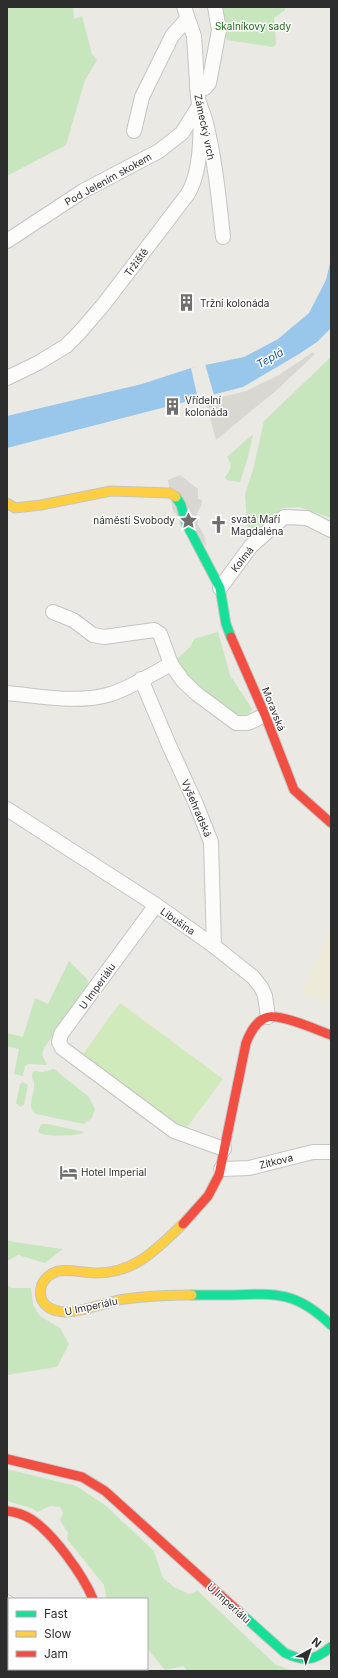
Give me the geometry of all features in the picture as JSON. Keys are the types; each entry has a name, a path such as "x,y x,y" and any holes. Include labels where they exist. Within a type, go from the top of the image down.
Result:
{"street":[{"path":"197,87 205,88 210,83 219,30 215,7"},
{"name":"Zámecký vrch","path":"186,13 194,36 199,106 206,122 220,202 223,237"},
{"name":"Zámecký vrch","path":"134,131 142,97 172,36 186,13"},
{"name":"Pod Jelením skokem","path":"7,241 83,191 159,151 182,133 199,106"},
{"name":"Tržiště","path":"7,378 38,363 66,346 80,333 187,195 193,186 199,148 201,128 199,106"},
{"path":"7,503 15,508 41,505 111,491 170,493 177,498 181,505 186,523 220,588"},
{"name":"Kolmá","path":"220,588 251,546 284,517 307,518 331,530"},
{"name":"Moravská","path":"220,588 226,624 265,715 294,790 331,823"},
{"path":"53,612 73,620 93,635 104,637 154,630 160,634 172,664 183,682 197,694 236,723 248,723 265,715"},
{"path":"7,693 80,700 110,694 126,688 172,664"},
{"name":"Vyšehradská","path":"141,679 196,804 211,842 214,946"},
{"name":"Libušina","path":"7,809 156,905 214,946 253,978 265,996 268,1017"},
{"name":"U Imperiálu","path":"156,905 61,1034 59,1042 62,1048 174,1131 224,1149"},
{"path":"268,1017 278,1017 331,1035"},
{"name":"U Imperiálu","path":"268,1017 256,1026 246,1043 221,1169 212,1191 202,1204 149,1256 130,1267 110,1272 89,1273 62,1269 54,1272 41,1285 41,1298 45,1304 53,1310 67,1313 120,1299 151,1296 269,1294 294,1299 316,1311 331,1325"},
{"name":"Zítkova","path":"221,1169 248,1168 313,1152 331,1152"},
{"name":"U Imperiálu","path":"7,1459 82,1477 106,1491 284,1653 293,1657 307,1660 320,1656 331,1647"},
{"path":"7,1511 23,1515 38,1525 84,1580 93,1598"}],"shaded area":[{"path":"313,352 315,354 279,388 216,440 206,403 246,391 279,375"},
{"name":"náměstí Svobody","path":"180,475 198,489 198,499 202,500 202,504 196,515 198,518 198,525 205,537 206,546 173,511 168,480"},
{"path":"331,930 331,1004 303,994 304,985"}],"green space":[{"path":"7,7 73,7 74,19 82,16 92,54 97,60 85,80 66,145 7,176"},
{"name":"Skalníkovy sady","path":"218,7 285,7 285,10 274,18 276,44 273,47 227,40 222,27"},
{"path":"331,357 331,518 299,507 282,508 256,533 247,526 245,494 253,470 264,421"},
{"path":"253,434 240,482 227,480 225,477 230,470 231,465 227,457"},
{"path":"218,632 230,675 252,709 250,713 245,715 232,714 205,696 174,662 190,647 194,639"},
{"path":"69,961 87,979 88,982 86,989 44,1048 43,1056 47,1065 28,1064 25,1066 23,1076 14,1074 19,1049 7,1046 7,1033 23,1037 35,998 48,1004"},
{"path":"120,1003 223,1079 185,1130 83,1054"},
{"path":"54,1069 89,1097 95,1109 92,1118 84,1124 36,1114 33,1112 31,1103 34,1089 32,1077 33,1073 34,1071 42,1072"},
{"path":"23,1082 28,1085 24,1105 20,1107 16,1103 20,1084"},
{"path":"41,1124 85,1132 54,1136 42,1134 38,1132"},
{"path":"7,1240 63,1249 45,1263 18,1255 7,1261"},
{"path":"7,1285 12,1288 31,1288 33,1305 40,1316 60,1328 69,1344 57,1367 7,1375"},
{"path":"7,1469 76,1486 105,1505 154,1551 163,1578 174,1587 189,1594 198,1591 276,1665 293,1671 187,1671 184,1666 165,1670 148,1649 148,1598 107,1598 104,1585 67,1539 68,1533 60,1520 63,1513 60,1507 50,1506 38,1512 31,1508 7,1501"}],"water":[{"name":"Teplá","path":"331,259 331,328 317,342 243,387 7,448 7,416 142,384 191,368 244,357 278,339 309,313 326,280"},
{"path":"7,1614 8,1668 7,1667"},
{"path":"9,1670 49,1671 10,1671"}],"pier":[{"path":"205,364 214,395 198,399 191,368"}],"traffic: fast":[{"path":"176,497 181,505 186,523 220,588 226,624 231,637"},
{"path":"192,1295 262,1294 286,1297 297,1300 308,1306 331,1325"},
{"path":"238,1611 285,1653 292,1656 309,1659 325,1652 331,1647"}],"traffic: slow":[{"path":"7,503 15,508 41,505 111,491 170,493 176,497"},
{"path":"183,1224 145,1258 123,1269 97,1273 68,1270 53,1273 42,1284 41,1296 43,1302 51,1309 60,1312 71,1312 125,1299 192,1295"}],"traffic: jam":[{"path":"231,637 265,715 294,790 331,823"},
{"path":"183,1224 208,1196 219,1175 246,1043 254,1027 260,1021 268,1017 274,1017 290,1020 331,1035"},
{"path":"7,1459 82,1477 105,1491 238,1611"},
{"path":"7,1511 28,1517 40,1525 49,1534 75,1567 92,1598"}],"place":[{"name":"Tržní kolonáda","path":"187,303"},
{"name":"Vřídelní kolonáda","path":"172,406"},
{"name":"náměstí Svobody","path":"188,520"},
{"name":"svatá Maří Magdaléna","path":"218,525"},
{"name":"Hotel Imperial","path":"68,1172"}]}
